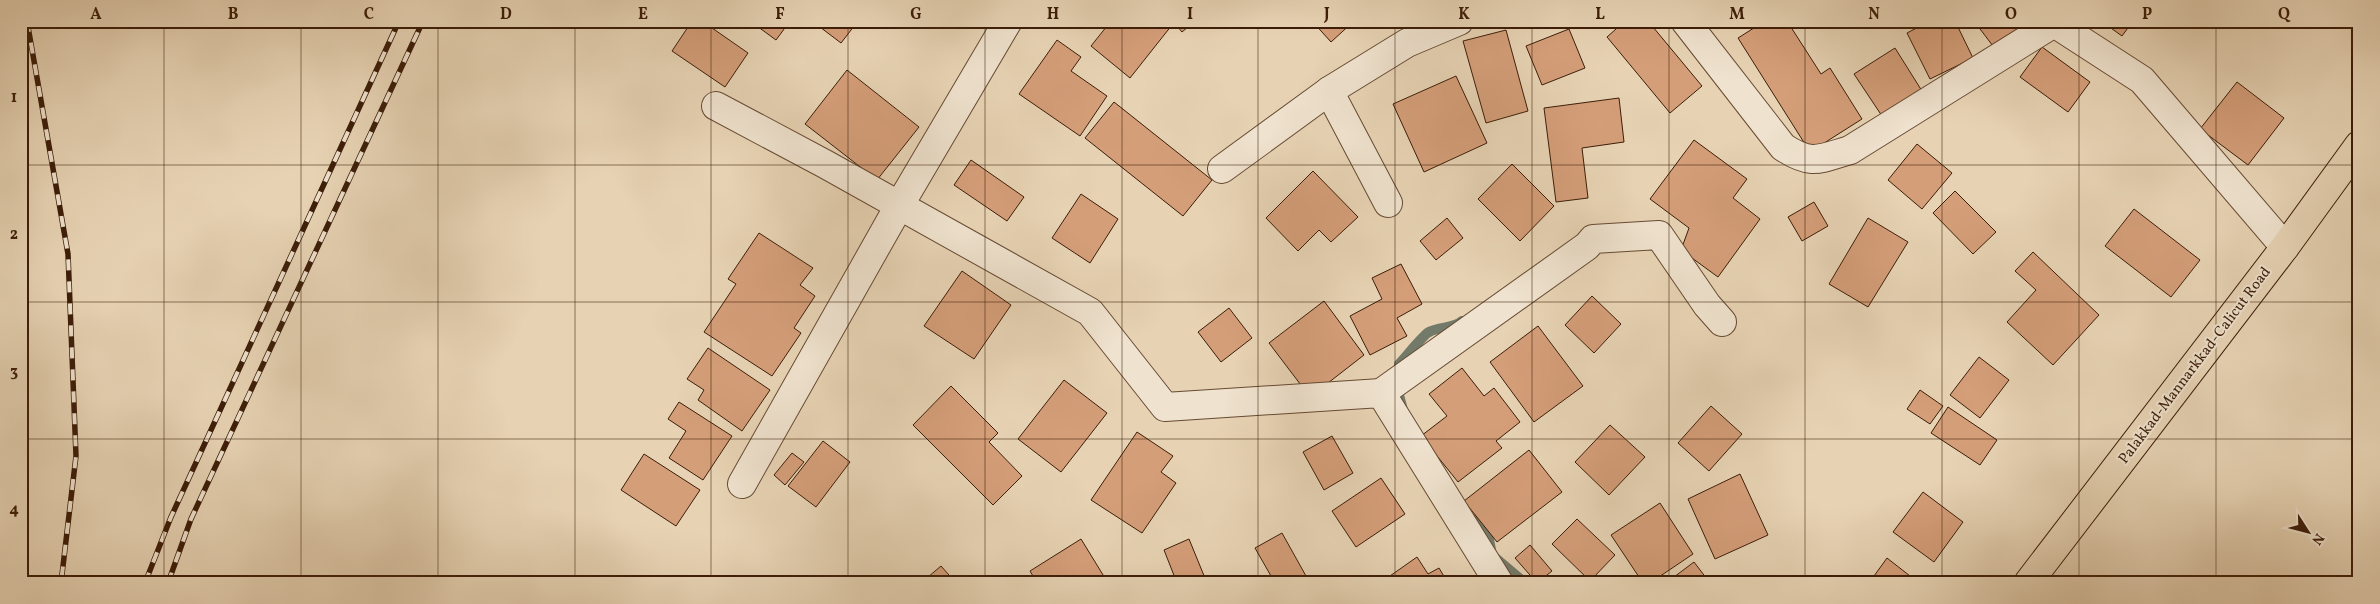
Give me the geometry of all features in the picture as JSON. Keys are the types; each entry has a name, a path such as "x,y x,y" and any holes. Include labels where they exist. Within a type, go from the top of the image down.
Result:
{"highway":[{"name":"Palakkad-Mannarkkad-Calicut Road","path":"2028,583 2285,247 2359,145"}],"street":[{"path":"742,484 899,206 1008,21"},
{"path":"1222,169 1329,91 1407,43 1459,21"},
{"path":"1685,21 1783,147 1801,159 1820,158 1850,150 2054,22 2142,80 2285,247"},
{"path":"1329,91 1388,204"},
{"path":"716,106 1090,312 1165,407 1381,393 1586,246 1593,239 1659,235 1707,305 1722,322"},
{"path":"1381,393 1499,583"}],"building":[{"path":"692,21 702,21 748,53 725,87 672,51"},
{"path":"750,21 790,21 776,40"},
{"path":"812,21 858,21 841,43"},
{"path":"1111,21 1168,21 1172,25 1130,78 1091,46"},
{"path":"1173,21 1195,21 1182,32"},
{"path":"1312,21 1354,21 1331,42"},
{"path":"1625,21 1648,21 1702,86 1670,113 1607,37"},
{"path":"1765,21 1787,21 1821,74 1830,68 1862,119 1810,152 1738,38"},
{"path":"1930,21 1955,21 1973,58 1930,79 1907,33"},
{"path":"1974,21 2036,21 1996,50"},
{"path":"2101,21 2133,21 2122,36"},
{"path":"1569,29 1585,68 1542,85 1526,46"},
{"path":"1506,30 1528,111 1486,123 1463,41"},
{"path":"1057,40 1081,57 1071,71 1107,96 1080,136 1019,94"},
{"path":"2042,47 2090,82 2068,112 2020,77"},
{"path":"1895,48 1922,91 1882,116 1854,74"},
{"path":"847,70 919,127 877,180 805,124"},
{"path":"1456,76 1487,143 1424,172 1393,104"},
{"path":"2237,82 2284,118 2248,165 2200,129"},
{"path":"1619,98 1624,142 1582,148 1588,198 1556,202 1544,108"},
{"path":"1114,102 1212,180 1183,216 1085,138"},
{"path":"1694,140 1747,179 1733,198 1760,219 1718,277 1681,250 1689,228 1650,199"},
{"path":"1917,144 1952,173 1922,209 1888,180"},
{"path":"971,160 1024,197 1007,221 954,185"},
{"path":"1512,164 1554,206 1520,241 1478,199"},
{"path":"1313,171 1358,217 1331,242 1319,230 1298,251 1266,218"},
{"path":"1955,191 1996,232 1973,254 1933,213"},
{"path":"1081,194 1118,219 1090,263 1052,238"},
{"path":"1814,202 1828,226 1802,241 1788,217"},
{"path":"2134,209 2200,260 2171,297 2105,246"},
{"path":"1447,218 1463,238 1436,260 1420,241"},
{"path":"1868,218 1908,242 1868,307 1829,284"},
{"path":"759,233 813,268 800,285 815,296 794,328 801,333 772,376 704,332 736,284 728,279"},
{"path":"2033,252 2099,315 2053,365 2007,322 2036,290 2015,271"},
{"path":"1401,264 1422,304 1397,318 1407,336 1370,355 1350,316 1382,299 1372,278"},
{"path":"962,271 1011,305 974,359 924,326"},
{"path":"1592,296 1621,324 1594,353 1565,325"},
{"path":"1324,301 1364,355 1310,397 1269,343"},
{"path":"1229,308 1252,338 1221,362 1198,332"},
{"path":"1538,326 1583,386 1534,422 1490,362"},
{"path":"708,348 770,390 742,431 698,400 704,390 687,379"},
{"path":"1979,357 2009,380 1980,418 1950,395"},
{"path":"1462,368 1484,396 1494,388 1520,422 1496,441 1502,448 1458,482 1421,436 1447,416 1429,394"},
{"path":"1064,380 1107,413 1061,472 1018,439"},
{"path":"951,386 998,433 989,442 1022,476 993,505 913,425"},
{"path":"1920,390 1943,406 1930,424 1907,409"},
{"path":"679,402 732,436 703,480 669,458 686,431 668,419"},
{"path":"1711,406 1742,434 1709,471 1678,443"},
{"path":"1948,407 1997,440 1980,465 1931,433"},
{"path":"1610,425 1645,457 1609,495 1575,462"},
{"path":"1137,432 1173,456 1161,472 1176,483 1142,533 1091,500"},
{"path":"1332,436 1353,473 1324,490 1303,452"},
{"path":"823,441 850,462 816,507 788,486"},
{"path":"1529,450 1562,492 1497,542 1464,501"},
{"path":"792,453 804,462 785,485 774,475"},
{"path":"644,454 700,490 676,526 621,490"},
{"path":"1740,474 1768,535 1715,559 1688,499"},
{"path":"1381,478 1405,514 1356,547 1332,511"},
{"path":"1923,492 1963,522 1934,562 1893,532"},
{"path":"1660,503 1693,554 1650,583 1643,583 1611,535"},
{"path":"1577,519 1615,555 1590,581 1552,544"},
{"path":"1282,533 1306,576 1294,583 1275,583 1255,548"},
{"path":"1081,539 1108,583 1037,583 1030,571"},
{"path":"1189,539 1207,583 1177,583 1164,550"},
{"path":"1530,545 1552,571 1537,583 1515,558"},
{"path":"1417,557 1428,574 1439,568 1448,583 1380,583"},
{"path":"1887,558 1919,583 1869,583"},
{"path":"1694,562 1710,583 1666,583"},
{"path":"941,566 956,583 921,583"}],"waterway":[{"path":"1403,410 1399,395 1399,364 1429,332 1455,325 1462,321"},
{"path":"1468,516 1487,529 1492,555 1525,583"}],"railway":[{"path":"27,21 68,254 76,456 61,583"},
{"path":"145,583 171,517 399,21"},
{"path":"168,583 191,519 423,21"}]}
